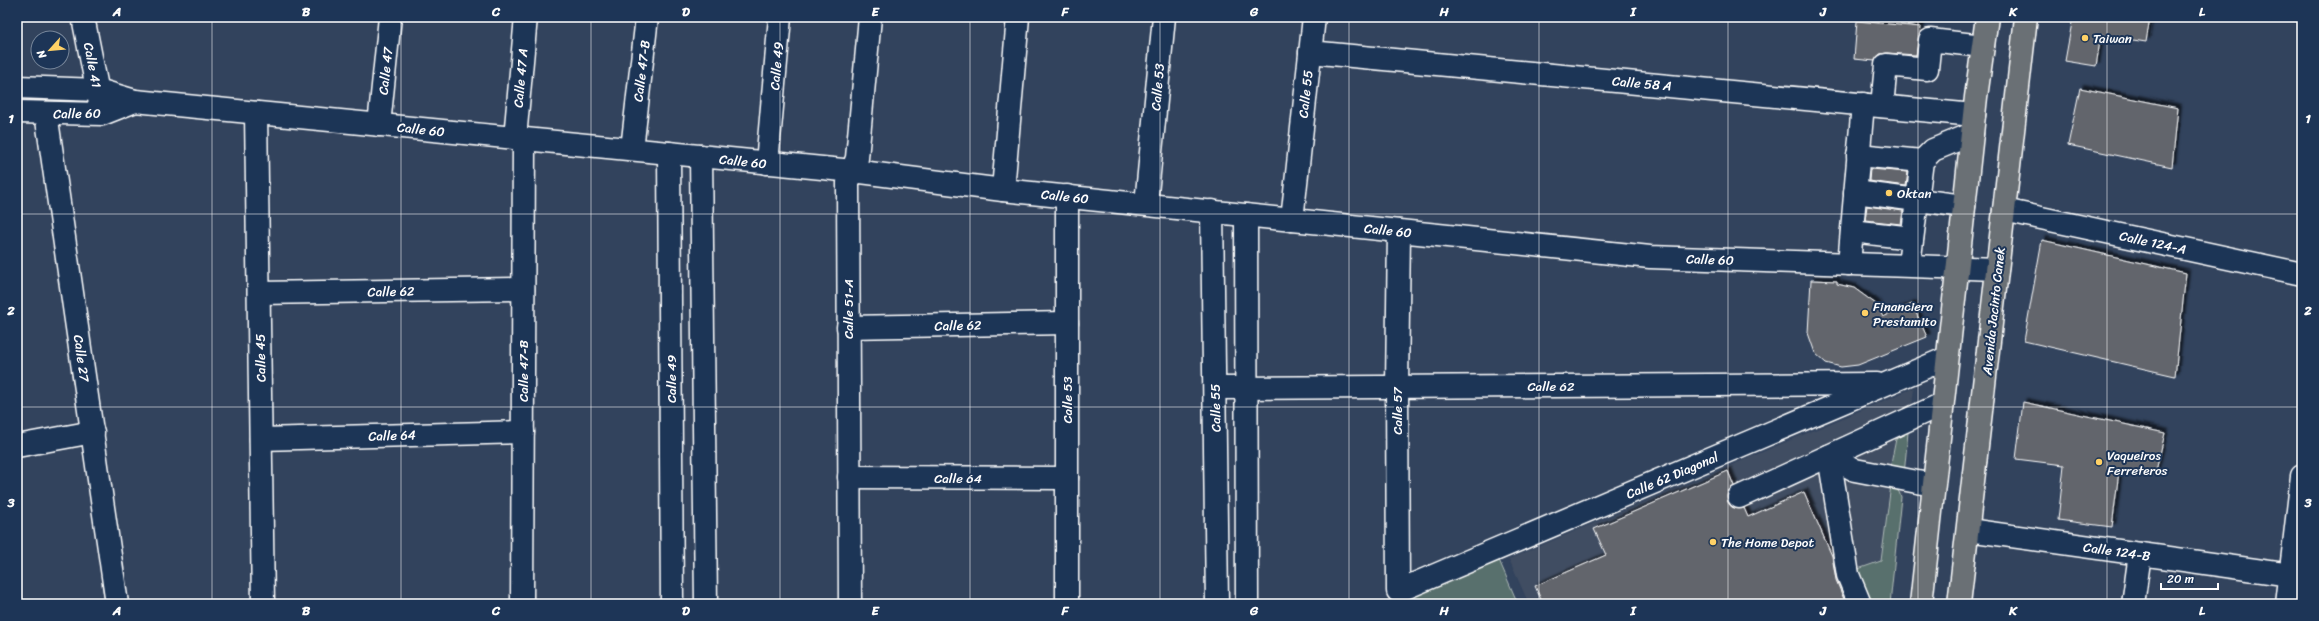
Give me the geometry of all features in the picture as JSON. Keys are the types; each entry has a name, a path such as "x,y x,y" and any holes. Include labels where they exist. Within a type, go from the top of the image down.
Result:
{"main road":[{"path":"1921,604 1973,124 1987,17"},
{"name":"Avenida Jacinto Canek","path":"1959,604 2026,17"}],"street":[{"name":"Calle 41","path":"83,17 102,114"},
{"name":"Calle 47","path":"379,125 390,17"},
{"name":"Calle 47 A","path":"519,138 526,17"},
{"name":"Calle 47-B","path":"632,149 647,17"},
{"name":"Calle 49","path":"767,163 780,17"},
{"name":"Calle 51-A","path":"850,604 848,183 857,158 870,17"},
{"path":"1004,190 1018,17"},
{"name":"Calle 53","path":"1146,204 1164,17"},
{"name":"Calle 55","path":"1292,220 1314,17"},
{"path":"1849,264 1858,155 1872,105 1886,65 1927,70 1930,40 1983,46"},
{"name":"Calle 58 A","path":"1310,52 1872,105 1973,124"},
{"name":"Calle 60","path":"17,87 98,90 135,101 852,171 1004,190 1650,257 1997,269"},
{"name":"Calle 60","path":"17,112 102,114 135,101"},
{"name":"Calle 27","path":"46,113 117,604"},
{"name":"Calle 45","path":"256,113 264,604"},
{"path":"1909,265 1922,161 1933,150 1973,124"},
{"name":"Calle 47-B","path":"519,138 523,289 522,604"},
{"name":"Calle 49","path":"669,153 672,604"},
{"path":"1858,155 1922,161"},
{"path":"701,156 706,604"},
{"path":"1856,192 1964,206"},
{"name":"Calle 53","path":"1067,196 1067,604"},
{"name":"Calle 124-A","path":"2004,210 2302,274"},
{"name":"Calle 55","path":"1212,211 1217,604"},
{"path":"1246,215 1247,604"},
{"name":"Calle 57","path":"1398,591 1397,387 1399,231"},
{"path":"1852,231 1912,238"},
{"name":"Calle 62","path":"259,292 523,289"},
{"name":"Calle 62","path":"848,327 1067,323"},
{"name":"Calle 62 Diagonal","path":"1398,591 1947,358"},
{"name":"Calle 62","path":"1215,388 1887,384"},
{"path":"671,401 703,401"},
{"path":"1739,497 1942,404"},
{"path":"17,446 93,432"},
{"name":"Calle 64","path":"261,439 523,432"},
{"path":"1829,456 1855,470 1934,485"},
{"path":"1829,456 1848,575 1860,604"},
{"path":"2287,604 2302,476"},
{"name":"Calle 64","path":"849,477 1067,478"},
{"name":"Calle 124-B","path":"1968,530 2291,575"},
{"path":"2133,604 2140,554"}],"shaded area":[{"name":"The Home Depot","path":"1914,388 1891,604 1529,604 1509,559"}],"green space":[{"path":"1908,432 1904,475 1890,469 1896,439"},
{"path":"1891,485 1899,492 1901,497 1890,604 1870,604 1858,569 1881,561"},
{"path":"1499,560 1518,604 1394,604"}],"building":[{"name":"Taiwan","path":"2073,17 2150,17 2146,42 2101,35 2096,66 2065,61"},
{"path":"1857,21 1921,27 1916,55 1887,53 1880,54 1875,61 1854,59"},
{"path":"2080,88 2178,108 2172,167 2068,145"},
{"path":"1870,169 1908,172 1906,186 1869,181"},
{"path":"1867,206 1903,211 1901,224 1865,220"},
{"path":"2042,240 2186,273 2175,376 2024,341"},
{"path":"1811,280 1837,281 1837,284 1854,288 1876,304 1883,317 1912,304 1927,337 1858,365 1841,367 1826,363 1815,353 1808,333"},
{"name":"Vaqueiros Ferreteros","path":"2023,402 2165,433 2155,475 2119,471 2112,527 2058,520 2064,465 2016,459"},
{"name":"The Home Depot","path":"1728,471 1734,486 1729,490 1728,502 1732,507 1744,508 1748,517 1804,492 1832,556 1836,580 1846,604 1543,604 1535,586 1606,555 1594,529"}],"place":[{"name":"Taiwan","path":"2085,38"},
{"name":"Oktan","path":"1889,193"},
{"name":"Financiera Prestamito","path":"1865,313"},
{"name":"Vaqueiros Ferreteros","path":"2099,462"},
{"name":"The Home Depot","path":"1713,542"}]}
